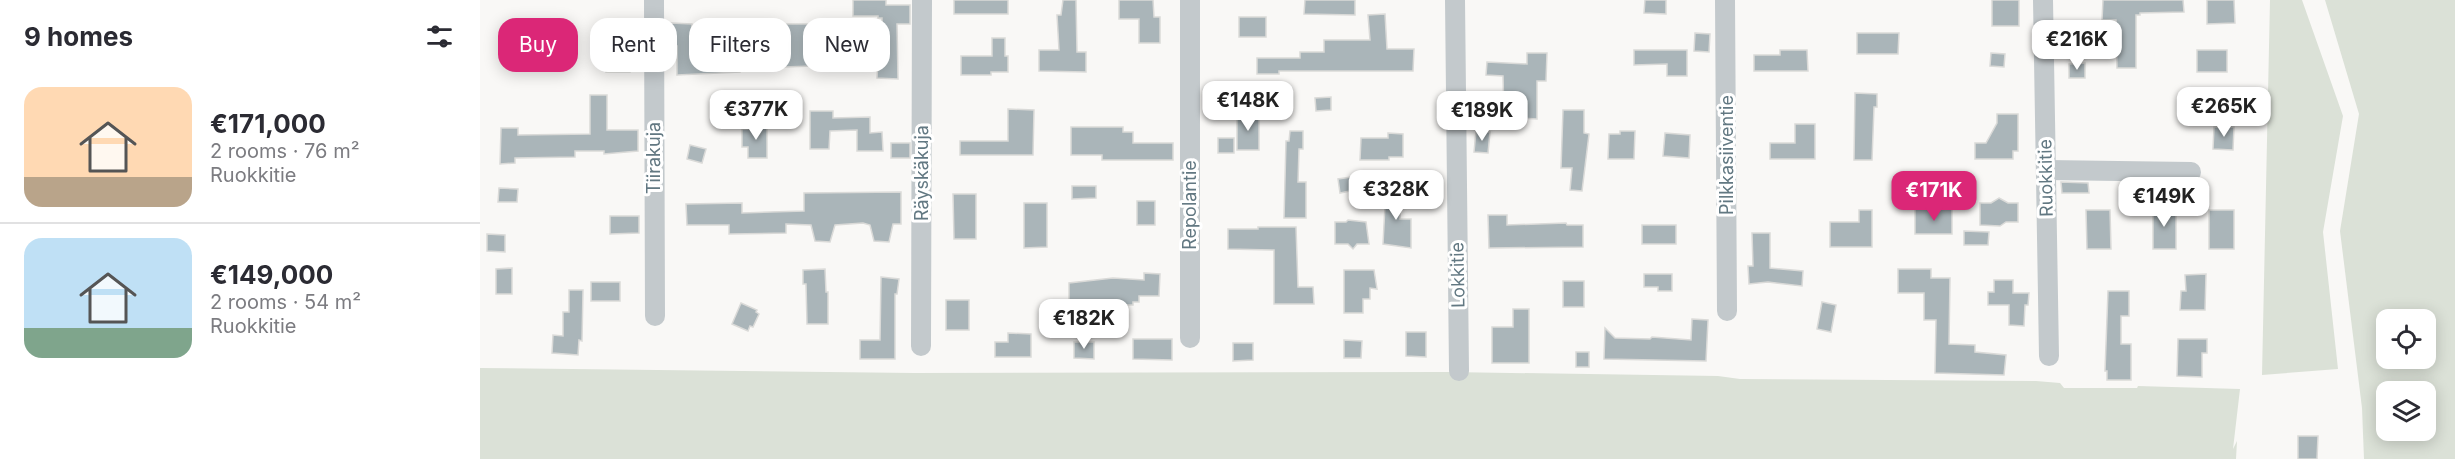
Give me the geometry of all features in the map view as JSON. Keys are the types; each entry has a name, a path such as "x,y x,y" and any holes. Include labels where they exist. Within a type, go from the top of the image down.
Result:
{"street":[{"name":"Tiirakuja","path":"654,0 655,316"},
{"name":"Räyskäkuja","path":"921,346 922,0"},
{"name":"Repolantie","path":"1190,0 1190,338"},
{"name":"Lokkitie","path":"1455,0 1459,371"},
{"name":"Pilkkasiiventie","path":"1725,0 1727,311"},
{"name":"Ruokkitie","path":"2043,0 2049,356"},
{"path":"2046,170 2192,172"}],"shaded area":[{"path":"2270,0 2302,0 2343,116 2323,232 2338,369 2262,375"},
{"path":"2325,0 2455,0 2455,459 2364,459 2362,408 2340,231 2359,114"},
{"path":"480,368 914,373 1449,372 1718,376 1740,379 2036,381 2060,383 2064,388 2137,388 2138,386 2240,389 2233,449 2237,441 2236,459 480,459"}],"building":[{"path":"853,0 886,0 886,5 910,5 910,24 897,24 898,79 877,78 877,72 890,72 890,18 853,16"},
{"path":"954,0 1008,0 1008,14 954,14"},
{"path":"1063,0 1076,0 1077,52 1086,52 1086,72 1039,71 1039,50 1059,50 1057,15 1061,15"},
{"path":"1119,0 1153,0 1154,17 1160,17 1160,43 1139,43 1139,19 1119,19"},
{"path":"1305,0 1355,0 1355,15 1304,14"},
{"path":"1645,0 1666,0 1666,14 1644,13"},
{"path":"1992,0 2019,0 2019,26 1992,26"},
{"path":"2103,0 2183,0 2184,12 2136,15 2136,68 2117,68 2116,20 2102,20"},
{"path":"2207,0 2234,0 2235,23 2207,24"},
{"path":"1385,14 1387,49 1414,49 1413,71 1279,71 1279,74 1257,74 1257,58 1300,58 1300,52 1324,52 1324,40 1370,40 1368,15"},
{"path":"1239,17 1266,17 1266,37 1239,37"},
{"path":"677,23 689,24 689,72 740,72 677,75"},
{"path":"791,24 803,24 803,66 791,67"},
{"path":"1695,33 1710,34 1709,52 1694,51"},
{"path":"1857,33 1899,33 1898,54 1857,54"},
{"path":"992,38 1005,38 1008,72 991,72 991,75 961,75 961,56 992,56"},
{"path":"1634,50 1687,50 1687,76 1667,76 1667,64 1634,65"},
{"path":"1780,50 1807,50 1808,71 1754,71 1754,55 1780,55"},
{"path":"2197,50 2227,50 2227,72 2197,72"},
{"path":"1527,53 1547,53 1546,81 1537,81 1537,119 1504,117 1503,76 1486,75 1487,62 1527,64"},
{"path":"1991,53 2005,54 2004,67 1990,66"},
{"path":"2085,63 2085,78 2069,78 2069,64"},
{"path":"1855,93 1877,94 1877,107 1874,107 1872,160 1854,160"},
{"path":"590,95 607,95 607,130 638,130 638,151 604,154 604,151 575,151 575,157 515,158 515,163 500,164 501,128 518,128 518,135 590,134"},
{"path":"1331,97 1331,110 1316,111 1315,98"},
{"path":"1008,109 1034,110 1033,155 960,155 960,141 1008,141"},
{"path":"1563,110 1584,110 1584,133 1589,134 1582,191 1570,190 1572,168 1561,168"},
{"path":"810,111 833,111 833,118 870,117 870,133 882,132 883,151 857,151 857,130 830,131 829,149 810,149"},
{"path":"1237,114 1259,114 1259,150 1237,150"},
{"path":"1997,114 2018,114 2018,151 2013,151 2013,159 1975,159 1975,143 1986,143 1997,123"},
{"path":"1795,124 1815,124 1815,159 1770,159 1770,143 1795,143"},
{"path":"748,126 767,126 767,158 748,158 748,147 742,147 742,129 748,129"},
{"path":"1071,127 1123,127 1123,132 1133,132 1133,143 1173,143 1173,160 1102,160 1102,155 1071,155"},
{"path":"2214,127 2234,127 2233,150 2213,149"},
{"path":"1290,131 1303,131 1303,149 1299,149 1298,182 1306,182 1306,218 1284,218 1286,141 1289,141"},
{"path":"1476,131 1490,132 1488,153 1474,152"},
{"path":"1620,131 1635,131 1634,159 1608,159 1609,134 1620,134"},
{"path":"1388,133 1403,134 1403,157 1389,157 1389,160 1360,160 1361,138 1388,138"},
{"path":"1665,133 1690,135 1689,158 1663,156"},
{"path":"1218,138 1234,138 1234,153 1218,153"},
{"path":"891,143 910,143 910,158 891,158"},
{"path":"690,145 706,149 702,163 687,159"},
{"path":"1358,176 1360,189 1340,193 1338,179"},
{"path":"2061,182 2088,183 2089,193 2062,193"},
{"path":"1072,186 1096,186 1096,198 1072,199"},
{"path":"1386,186 1401,187 1400,219 1411,219 1411,248 1383,244"},
{"path":"499,188 518,189 517,202 498,202"},
{"path":"901,192 901,224 893,224 889,242 874,241 870,225 863,223 835,225 830,242 815,241 811,225 786,224 786,233 729,234 729,225 687,225 686,204 742,203 742,213 804,211 804,193"},
{"path":"953,194 976,194 976,239 954,239"},
{"path":"1999,198 2008,203 2018,203 2018,222 2006,222 2000,226 1980,225 1980,203 1991,203"},
{"path":"1137,201 1155,201 1155,225 1137,225"},
{"path":"1024,203 1047,203 1047,247 1024,248"},
{"path":"2153,208 2176,208 2176,249 2153,249"},
{"path":"1915,209 1952,209 1952,234 1915,234"},
{"path":"1859,210 1872,210 1872,247 1830,247 1830,222 1859,222"},
{"path":"2086,210 2110,210 2111,249 2087,249"},
{"path":"2209,210 2234,210 2234,249 2209,249"},
{"path":"1488,215 1507,215 1507,225 1566,223 1567,225 1583,225 1583,247 1489,248"},
{"path":"610,216 639,216 639,233 610,234"},
{"path":"1348,220 1366,222 1369,244 1357,244 1353,249 1348,244 1335,244 1335,222"},
{"path":"1642,225 1676,225 1676,244 1642,244"},
{"path":"1258,227 1296,227 1298,287 1313,287 1314,304 1274,304 1274,250 1228,249 1228,229 1258,229"},
{"path":"1964,231 1989,232 1988,245 1964,245"},
{"path":"1752,233 1770,233 1770,268 1803,271 1802,286 1768,282 1749,284 1748,266 1753,266"},
{"path":"487,234 505,235 505,252 487,251"},
{"path":"512,268 512,294 496,294 496,269"},
{"path":"825,269 828,324 807,324 806,284 803,284 803,270"},
{"path":"1898,269 1931,269 1931,278 1950,278 1949,344 1975,345 1975,352 2006,355 2004,375 1935,373 1936,320 1924,320 1924,293 1898,293"},
{"path":"1344,270 1374,270 1377,289 1370,288 1370,299 1363,299 1363,313 1344,313"},
{"path":"1144,273 1160,274 1159,296 1139,296 1139,302 1133,302 1133,305 1122,305 1122,308 1069,311 1069,283 1113,278 1144,280"},
{"path":"1644,274 1672,274 1672,291 1658,291 1658,287 1644,287"},
{"path":"2206,274 2205,310 2180,310 2181,291 2186,291 2185,275"},
{"path":"881,277 899,279 897,294 895,294 895,359 860,359 860,340 880,340"},
{"path":"1994,280 2013,280 2013,293 2029,293 2028,305 2025,305 2024,326 2009,325 2009,305 1988,305 1988,292 1994,292"},
{"path":"1563,281 1584,281 1584,307 1563,307"},
{"path":"591,282 620,282 620,301 591,301"},
{"path":"569,290 583,290 582,341 579,340 578,355 552,353 553,335 563,336 563,312 569,312"},
{"path":"2108,291 2129,291 2129,316 2121,316 2121,344 2131,344 2131,380 2107,380 2107,371 2105,371"},
{"path":"946,300 969,300 969,330 946,330"},
{"path":"1822,302 1836,305 1831,332 1817,329"},
{"path":"741,303 757,310 759,314 753,327 750,326 748,331 732,324"},
{"path":"1513,309 1529,309 1529,363 1492,363 1492,327 1513,327"},
{"path":"1692,319 1708,320 1706,361 1604,359 1605,328 1615,338 1650,339 1652,337 1691,340"},
{"path":"1406,332 1426,332 1426,357 1406,356"},
{"path":"1008,333 1031,334 1031,357 995,357 995,342 1008,342"},
{"path":"1133,339 1172,339 1172,360 1133,359"},
{"path":"2178,339 2207,339 2207,353 2202,353 2202,377 2177,376"},
{"path":"1344,340 1362,341 1361,358 1344,358"},
{"path":"1074,342 1094,342 1094,359 1074,358"},
{"path":"1233,343 1253,343 1253,360 1233,361"},
{"path":"1576,352 1589,352 1589,367 1576,367"},
{"path":"2298,436 2318,436 2317,459 2298,459"}]}
